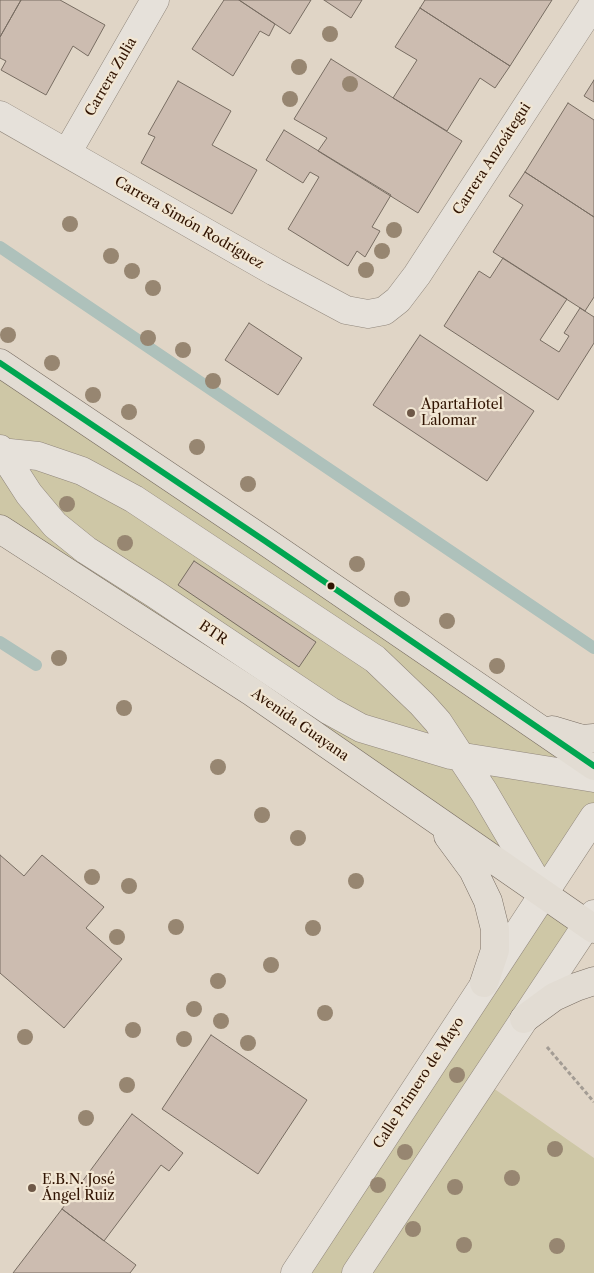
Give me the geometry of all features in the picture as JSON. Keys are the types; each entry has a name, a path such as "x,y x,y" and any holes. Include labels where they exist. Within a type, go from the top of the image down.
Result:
{"highway":[{"path":"0,363 594,766"},
{"name":"Avenida Guayana","path":"0,529 252,692 544,894 592,922"},
{"path":"529,722 582,739 594,738"},
{"path":"437,821 472,870 488,901 495,929 495,950 484,983"},
{"path":"524,1019 554,997 594,981"}],"street":[{"name":"Carrera Zulia","path":"67,153 155,0"},
{"name":"Carrera Anzoátegui","path":"384,311 398,300 417,275 594,3"},
{"name":"Carrera Simón Rodríguez","path":"0,115 275,272 346,310 368,314 384,311"},
{"name":"BTR","path":"1,451 29,494 55,525 86,550 330,711 361,728 462,757 594,778"},
{"name":"BTR","path":"1,451 38,456 82,471 134,499 375,660 422,704 438,722 462,757 544,894"},
{"name":"Calle Primero de Mayo","path":"295,1273 594,817"},
{"path":"356,1273 524,1019 592,922"}],"path":[{"path":"524,1019 594,1102"}],"shaded area":[{"path":"0,363 594,766 594,817 544,894 587,924 483,1081 594,1158 594,1273 296,1273 543,894 0,529"}],"building":[{"path":"0,0 21,0 0,37"},
{"path":"21,0 60,0 105,25 88,56 73,46 46,95 1,70 6,61 0,58 0,37"},
{"path":"224,0 239,0 275,24 269,36 260,31 233,76 192,49"},
{"path":"239,0 311,0 290,34"},
{"path":"324,0 362,0 351,18"},
{"path":"425,0 552,0 510,66 420,8"},
{"path":"420,8 510,66 495,88 480,78 447,131 393,98 417,60 395,47"},
{"path":"331,59 462,141 418,213 318,151 327,138 294,119"},
{"path":"594,80 594,102 584,96"},
{"path":"178,81 231,111 212,145 257,170 232,214 141,163 155,137 148,134"},
{"path":"568,103 594,120 594,217 525,172"},
{"path":"284,130 391,195 372,227 380,231 365,257 357,251 348,266 288,229 319,177 310,172 303,183 266,160"},
{"path":"525,172 594,217 594,297 585,311 493,252 523,205 509,196"},
{"path":"503,258 567,299 540,340 559,352 569,336 564,333 580,308 594,317 594,343 558,400 444,326 479,271 490,278"},
{"path":"249,323 302,358 278,395 225,360"},
{"path":"420,335 534,411 487,481 373,405"},
{"path":"194,561 316,642 299,667 178,585"},
{"path":"0,855 24,876 42,855 104,907 86,928 122,959 64,1028 0,973"},
{"path":"211,1035 307,1100 258,1174 162,1109"},
{"path":"132,1114 183,1153 169,1171 161,1165 104,1241 62,1209"},
{"path":"62,1209 136,1265 130,1273 13,1273"}],"waterway":[{"path":"0,247 594,648"},
{"path":"0,642 36,665"}],"transit line":[{"path":"0,363 594,766"}],"place":[{"name":"ApartaHotel Lalomar","path":"411,413"},
{"name":"E.B.N. José Ángel Ruiz","path":"32,1188"}]}
